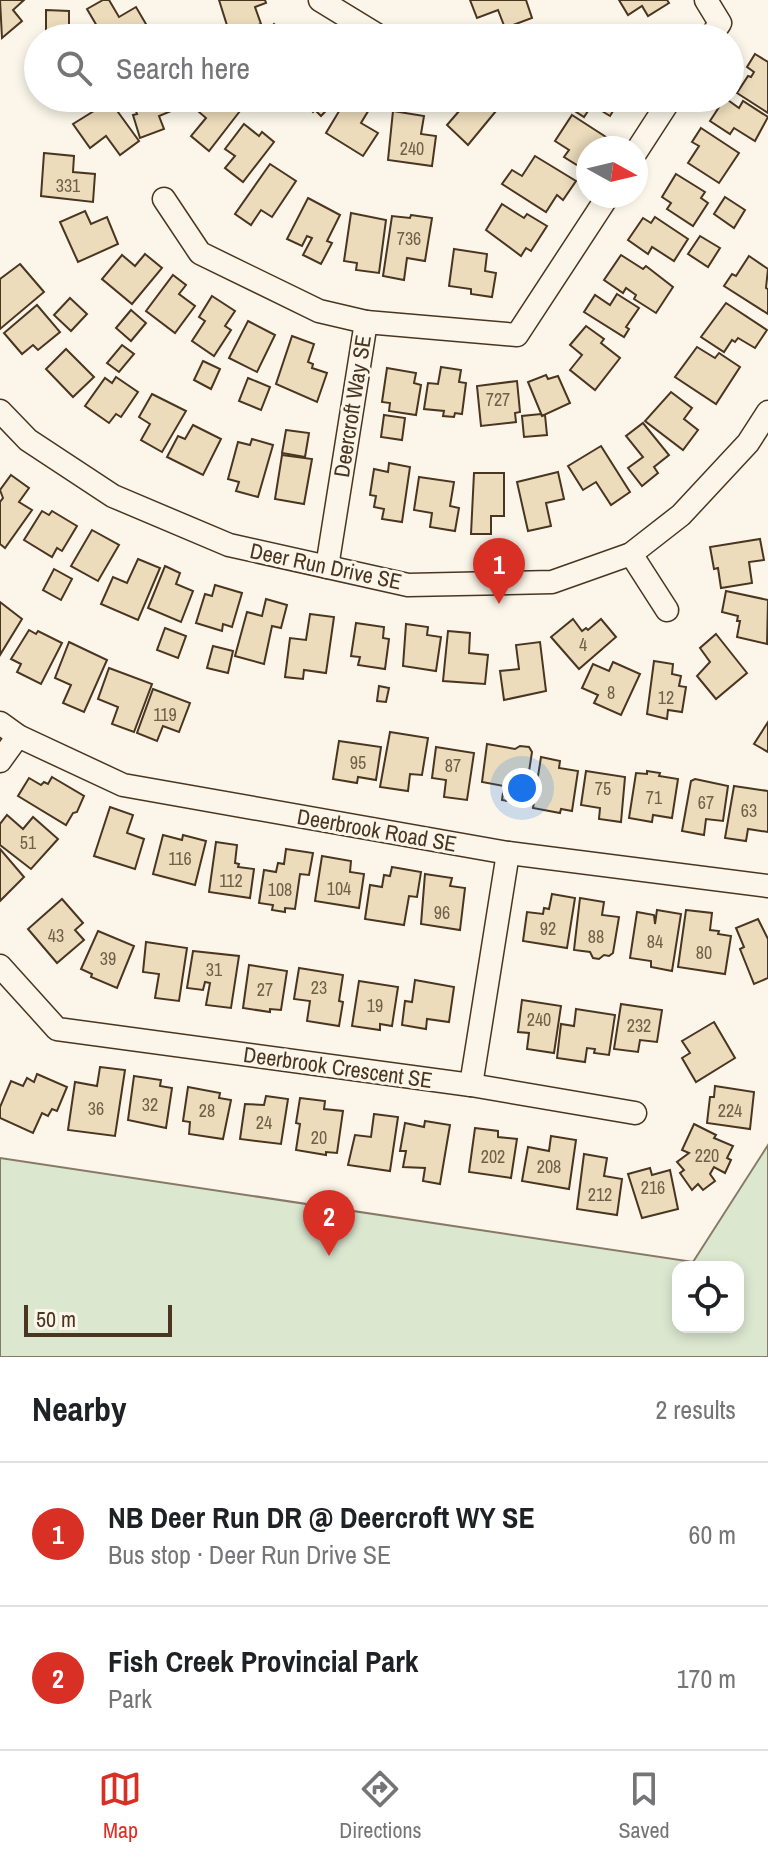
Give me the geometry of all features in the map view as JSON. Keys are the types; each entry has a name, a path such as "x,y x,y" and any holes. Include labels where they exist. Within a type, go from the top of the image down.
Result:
{"street":[{"path":"320,0 359,24"},
{"path":"706,0 719,24"},
{"path":"646,136 662,112"},
{"path":"164,199 200,253 319,311 366,322"},
{"name":"Deercroft Way SE","path":"327,567 366,322 517,335 600,208"},
{"name":"Deer Run Drive SE","path":"0,411 28,440 113,496 229,545 408,585 552,582 631,554 681,515 748,443 768,412"},
{"path":"631,554 667,610"},
{"path":"0,761 9,730"},
{"name":"Deerbrook Road SE","path":"9,730 123,785 508,853 768,886"},
{"path":"471,1085 508,853"},
{"name":"Deerbrook Crescent SE","path":"0,966 57,1029 471,1085 635,1113"}],"green space":[{"path":"768,1145 768,1357 0,1357 0,1158 686,1261 672,1261 672,1333 744,1333 744,1261 694,1261"}],"building":[{"path":"0,0 24,0 13,10 22,21 2,38"},
{"path":"109,0 119,17 136,7 146,24 96,24 87,9"},
{"path":"219,0 265,0 266,3 255,7 261,24 227,24"},
{"path":"470,0 526,0 532,18 516,24 503,24 498,10 477,18"},
{"path":"619,0 667,0 669,3 648,16 642,6 628,15"},
{"path":"46,10 69,11 69,24 46,24"},
{"path":"755,54 768,62 768,113 744,98 744,82 754,72 747,67"},
{"path":"744,102 768,117 755,141 734,128 730,134 710,121 716,112 744,112"},
{"path":"92,112 118,112 139,141 120,155 106,136 90,148 73,124"},
{"path":"169,112 159,116 164,129 140,138 133,115"},
{"path":"199,112 239,112 209,151 191,136 206,118"},
{"path":"339,112 368,112 361,123 378,133 363,156 326,133"},
{"path":"393,112 424,116 421,134 436,136 432,166 388,160"},
{"path":"458,112 495,112 468,145 447,125"},
{"path":"572,115 604,136 576,136 576,164 564,157 569,150 555,141"},
{"path":"244,124 259,136 262,132 274,142 243,182 225,168 235,156 225,149"},
{"path":"701,128 739,153 719,183 688,163 699,146 692,142"},
{"path":"44,153 74,156 73,172 95,174 93,202 41,196"},
{"path":"535,156 576,181 563,200 557,195 546,212 502,184 512,170 522,176"},
{"path":"270,164 296,181 272,217 261,210 251,225 235,214"},
{"path":"676,174 705,192 701,198 708,203 693,226 667,209 671,203 662,197"},
{"path":"725,197 745,210 734,228 714,214"},
{"path":"308,198 340,215 327,241 332,243 321,264 303,255 312,238 307,236 302,246 287,239"},
{"path":"502,204 524,218 527,214 547,226 531,251 526,248 521,256 486,230"},
{"path":"85,211 91,224 107,217 118,244 78,262 60,222"},
{"path":"351,213 386,220 379,273 356,270 357,263 344,261"},
{"path":"411,215 432,218 425,261 407,258 404,280 383,276 392,216 410,218"},
{"path":"655,217 688,239 674,261 652,247 648,254 628,240 643,218 651,223"},
{"path":"700,236 720,248 708,267 688,254"},
{"path":"454,249 487,254 485,271 496,273 492,297 471,294 471,289 449,286"},
{"path":"145,254 162,268 132,304 102,279 122,255 135,266"},
{"path":"621,255 643,269 646,266 673,287 656,313 634,299 636,295 626,288 623,293 604,280"},
{"path":"749,256 768,269 768,314 724,286 732,274 736,276"},
{"path":"20,264 44,292 0,329 0,279"},
{"path":"173,275 186,285 179,294 195,306 175,333 146,311"},
{"path":"617,294 639,308 626,327 629,329 624,337 584,312 595,295 610,305"},
{"path":"212,296 235,311 225,326 231,330 214,356 192,341 205,321 199,317"},
{"path":"70,298 87,314 71,331 54,315"},
{"path":"726,303 767,330 755,348 738,338 735,342 732,340 724,352 701,337"},
{"path":"37,305 60,332 38,350 33,345 22,354 4,333"},
{"path":"131,310 146,323 131,341 116,328"},
{"path":"248,321 275,335 257,372 229,358"},
{"path":"586,326 604,339 601,343 620,358 595,390 570,370 582,355 570,345"},
{"path":"292,336 314,344 308,362 313,364 312,368 327,373 317,402 276,384"},
{"path":"122,345 134,354 119,372 107,363"},
{"path":"697,347 715,358 719,353 740,367 716,404 675,377"},
{"path":"66,349 94,377 73,397 46,369"},
{"path":"203,361 220,369 211,389 194,380"},
{"path":"441,367 461,370 459,382 466,383 462,414 455,413 454,417 443,416 444,411 424,409 428,383 438,384"},
{"path":"387,368 416,373 414,383 421,385 416,415 389,411 390,403 382,402"},
{"path":"546,375 548,379 558,376 570,403 542,416 528,382"},
{"path":"116,377 138,392 121,417 116,414 109,423 85,406 105,378 112,383"},
{"path":"248,378 270,387 261,410 239,401"},
{"path":"517,381 520,412 515,413 516,422 481,426 477,386"},
{"path":"671,392 692,408 684,419 698,430 683,450 645,421"},
{"path":"152,394 186,411 162,452 141,440 150,424 139,417"},
{"path":"384,415 405,418 402,440 381,437"},
{"path":"545,415 547,435 524,437 522,416"},
{"path":"643,423 669,455 654,467 658,473 642,486 628,468 643,457 626,436"},
{"path":"193,425 221,439 203,475 167,457 178,436 185,439"},
{"path":"286,430 309,433 305,457 282,453"},
{"path":"252,439 273,445 258,497 236,491 239,482 228,479 238,442 250,445"},
{"path":"601,446 630,492 611,505 596,482 583,490 568,466"},
{"path":"282,455 312,459 304,504 275,499"},
{"path":"389,463 410,467 402,522 382,519 384,509 374,507 376,496 370,495 374,469 388,472"},
{"path":"558,472 564,499 546,503 551,526 528,531 517,482"},
{"path":"474,473 504,473 504,516 491,516 491,534 471,534"},
{"path":"11,475 29,488 19,502 32,510 5,548 0,544 0,502 3,498 0,490"},
{"path":"419,477 454,482 450,506 459,508 455,531 430,527 432,513 414,510"},
{"path":"42,511 49,515 52,511 77,526 62,551 57,548 52,557 24,540"},
{"path":"92,530 119,545 98,581 71,566"},
{"path":"760,539 764,560 749,562 752,583 721,588 710,547"},
{"path":"138,559 160,568 138,620 101,604 113,577 127,583"},
{"path":"165,566 180,573 176,584 193,591 181,622 148,608"},
{"path":"54,569 72,579 61,600 43,590"},
{"path":"215,585 242,593 232,627 223,624 222,631 196,623 205,594 212,596"},
{"path":"726,591 768,600 767,644 737,637 738,616 722,612"},
{"path":"266,599 287,605 281,628 272,626 264,664 235,656 247,612 262,616"},
{"path":"0,602 22,619 0,655"},
{"path":"310,614 334,617 326,673 304,670 303,679 285,677 290,638 306,640"},
{"path":"573,619 582,631 601,619 616,637 579,669 551,637"},
{"path":"356,623 384,627 383,638 389,639 385,669 358,665 360,657 351,656"},
{"path":"406,624 428,627 427,635 441,637 436,671 403,666"},
{"path":"165,628 186,636 178,658 157,650"},
{"path":"29,630 62,643 41,684 17,672 21,664 11,659"},
{"path":"448,631 470,633 469,653 488,655 485,684 443,681"},
{"path":"716,634 747,673 716,699 697,676 710,662 700,648"},
{"path":"69,642 107,660 84,712 63,703 71,685 55,678"},
{"path":"540,642 546,691 504,700 500,671 519,669 516,645"},
{"path":"213,646 233,651 228,673 207,668"},
{"path":"654,661 673,664 672,674 681,676 679,686 686,687 682,712 668,710 667,719 647,714"},
{"path":"613,662 640,674 621,715 594,703 598,695 582,688 593,664 609,671"},
{"path":"109,668 152,684 134,732 112,724 118,707 98,699"},
{"path":"379,686 389,688 386,702 377,701"},
{"path":"153,689 190,703 179,732 163,726 157,741 137,733"},
{"path":"768,722 768,752 754,744"},
{"path":"390,732 428,738 422,775 410,774 408,791 380,787"},
{"path":"339,741 381,747 376,780 358,777 357,783 333,779"},
{"path":"487,744 515,749 529,747 532,752 524,804 502,800 504,786 482,782"},
{"path":"436,747 474,753 467,800 444,797 446,780 432,778"},
{"path":"541,757 560,761 559,768 578,771 572,811 561,809 560,813 533,808"},
{"path":"586,771 625,777 621,822 599,819 600,808 581,805"},
{"path":"647,771 678,779 672,818 653,815 652,822 629,818 636,773 647,774"},
{"path":"52,777 84,796 77,812 73,813 66,825 18,796 29,778 41,785 44,782 48,784"},
{"path":"695,779 728,786 723,821 706,819 704,835 682,831 691,781"},
{"path":"734,786 768,791 768,832 748,829 746,841 725,838"},
{"path":"110,807 133,815 127,833 144,839 135,869 94,856"},
{"path":"7,815 23,829 33,817 58,839 31,869 0,845 0,824"},
{"path":"163,835 182,840 183,835 206,841 195,885 153,874"},
{"path":"216,842 237,845 235,863 239,864 238,867 254,869 250,898 209,892"},
{"path":"0,849 24,877 0,901"},
{"path":"286,849 313,853 309,875 300,874 295,909 285,908 285,912 272,910 273,905 259,903 264,870 276,872 278,863 284,864"},
{"path":"322,856 351,861 350,872 364,874 359,908 315,901"},
{"path":"392,867 421,872 417,897 409,896 404,925 365,919 370,885 382,887 384,875 390,876"},
{"path":"425,874 452,878 450,886 465,888 460,930 421,924"},
{"path":"552,894 575,898 567,948 523,941 527,912 543,914 544,908 549,909"},
{"path":"580,898 604,902 602,915 619,917 613,953 609,956 593,958 590,952 574,950"},
{"path":"62,899 83,923 75,930 84,940 57,963 28,929"},
{"path":"657,910 681,914 672,971 651,967 651,961 630,958 637,912 654,915 655,924"},
{"path":"686,910 712,913 710,930 731,936 725,974 678,967"},
{"path":"758,919 768,939 768,978 754,984 740,949 744,947 736,928"},
{"path":"98,931 134,946 117,988 91,977 92,974 81,969"},
{"path":"146,942 187,948 179,1001 155,998 159,974 143,972"},
{"path":"193,951 239,956 231,1008 206,1005 210,983 205,982 203,990 187,988"},
{"path":"249,965 287,971 281,1010 270,1009 270,1012 243,1008"},
{"path":"299,968 343,975 339,1026 307,1021 310,1001 294,999"},
{"path":"415,980 454,987 449,1022 427,1019 426,1029 402,1025 405,1001 412,1002"},
{"path":"359,981 398,987 392,1026 380,1024 380,1030 352,1026"},
{"path":"522,1000 561,1006 554,1053 527,1049 529,1033 518,1032"},
{"path":"621,1004 662,1010 657,1042 640,1040 638,1052 614,1049"},
{"path":"576,1009 615,1015 609,1055 594,1053 595,1049 587,1048 585,1062 557,1058 561,1024 574,1026"},
{"path":"714,1022 735,1058 696,1082 682,1058 690,1053 682,1041"},
{"path":"100,1067 125,1070 115,1136 68,1130 75,1082 97,1086"},
{"path":"37,1074 67,1087 57,1111 52,1109 48,1116 42,1113 33,1133 0,1118 0,1107 11,1081 23,1086 27,1078 34,1082"},
{"path":"134,1076 161,1080 160,1086 172,1088 166,1128 128,1120"},
{"path":"715,1086 754,1092 750,1129 707,1123 710,1097 714,1097"},
{"path":"188,1087 220,1093 219,1098 231,1100 223,1139 189,1134 190,1122 183,1121"},
{"path":"266,1096 288,1099 281,1144 240,1139 245,1104 264,1105"},
{"path":"300,1098 325,1101 324,1109 343,1111 337,1153 326,1152 326,1155 296,1150"},
{"path":"374,1114 398,1117 390,1171 348,1165 355,1135 371,1137"},
{"path":"425,1121 450,1125 440,1184 423,1181 425,1168 403,1167 406,1151 400,1151 405,1123 424,1127"},
{"path":"694,1124 733,1146 725,1173 714,1167 710,1174 715,1181 703,1190 698,1184 692,1190 680,1173 684,1170 677,1162 689,1153 682,1150"},
{"path":"475,1128 498,1131 498,1137 517,1139 511,1178 469,1172"},
{"path":"551,1136 576,1140 569,1189 522,1181 528,1147 549,1151"},
{"path":"584,1154 607,1158 604,1176 622,1179 617,1215 577,1209"},
{"path":"650,1168 652,1175 670,1170 678,1209 642,1218 628,1174"}],"place":[{"name":"NB Deer Run DR @ Deercroft WY SE","path":"499,604"},
{"name":"Fish Creek Provincial Park","path":"329,1256"}]}
